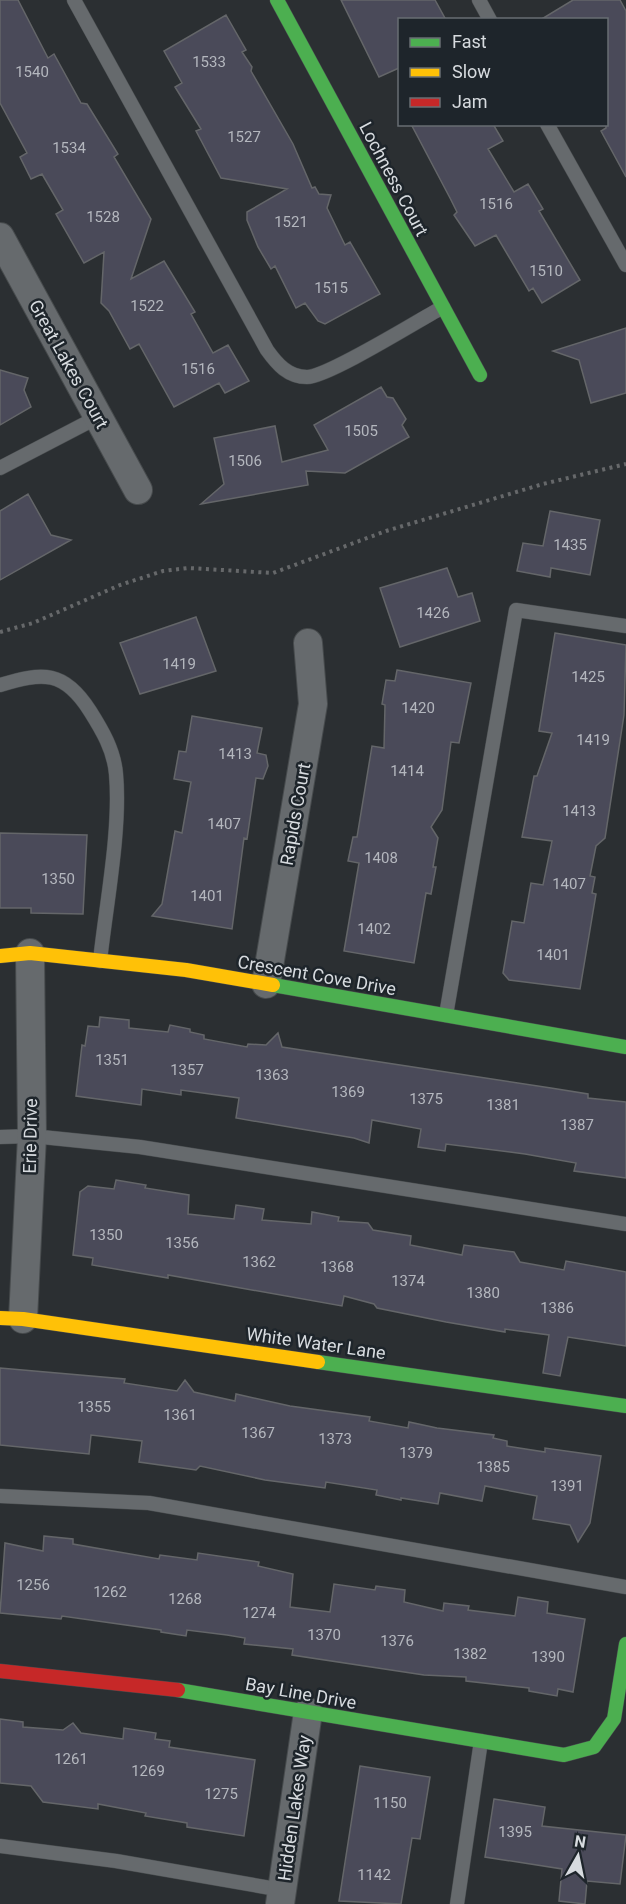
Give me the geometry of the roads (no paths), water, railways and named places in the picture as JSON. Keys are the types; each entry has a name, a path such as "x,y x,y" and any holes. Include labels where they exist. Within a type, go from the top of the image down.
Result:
{"street":[{"name":"Lochness Court","path":"277,0 480,375"},
{"name":"Great Lakes Court","path":"0,237 138,490"},
{"name":"Rapids Court","path":"266,984 313,704 308,643"},
{"name":"Crescent Cove Drive","path":"0,956 30,953 186,970 446,1016 625,1041"},
{"name":"Erie Drive","path":"12,1318 32,1136 30,953"},
{"name":"White Water Lane","path":"12,1318 626,1406"},
{"name":"Bay Line Drive","path":"0,1671 146,1685 564,1755 594,1747 614,1719 626,1644"},
{"name":"Hidden Lakes Way","path":"281,1897 308,1712"}],"lane":[{"path":"74,0 267,350 283,369 308,377 320,375 443,307"},
{"path":"479,0 489,18"},
{"path":"548,126 626,265"},
{"path":"0,468 98,417"},
{"path":"446,1016 516,610 626,626"},
{"path":"0,686 33,676 61,680 82,699 105,736 116,772 117,809 100,961"},
{"path":"0,1137 32,1136 140,1147 626,1224"},
{"path":"0,1496 149,1503 626,1587"},
{"path":"457,1904 481,1741"},
{"path":"0,1846 116,1861 281,1897"}]}
